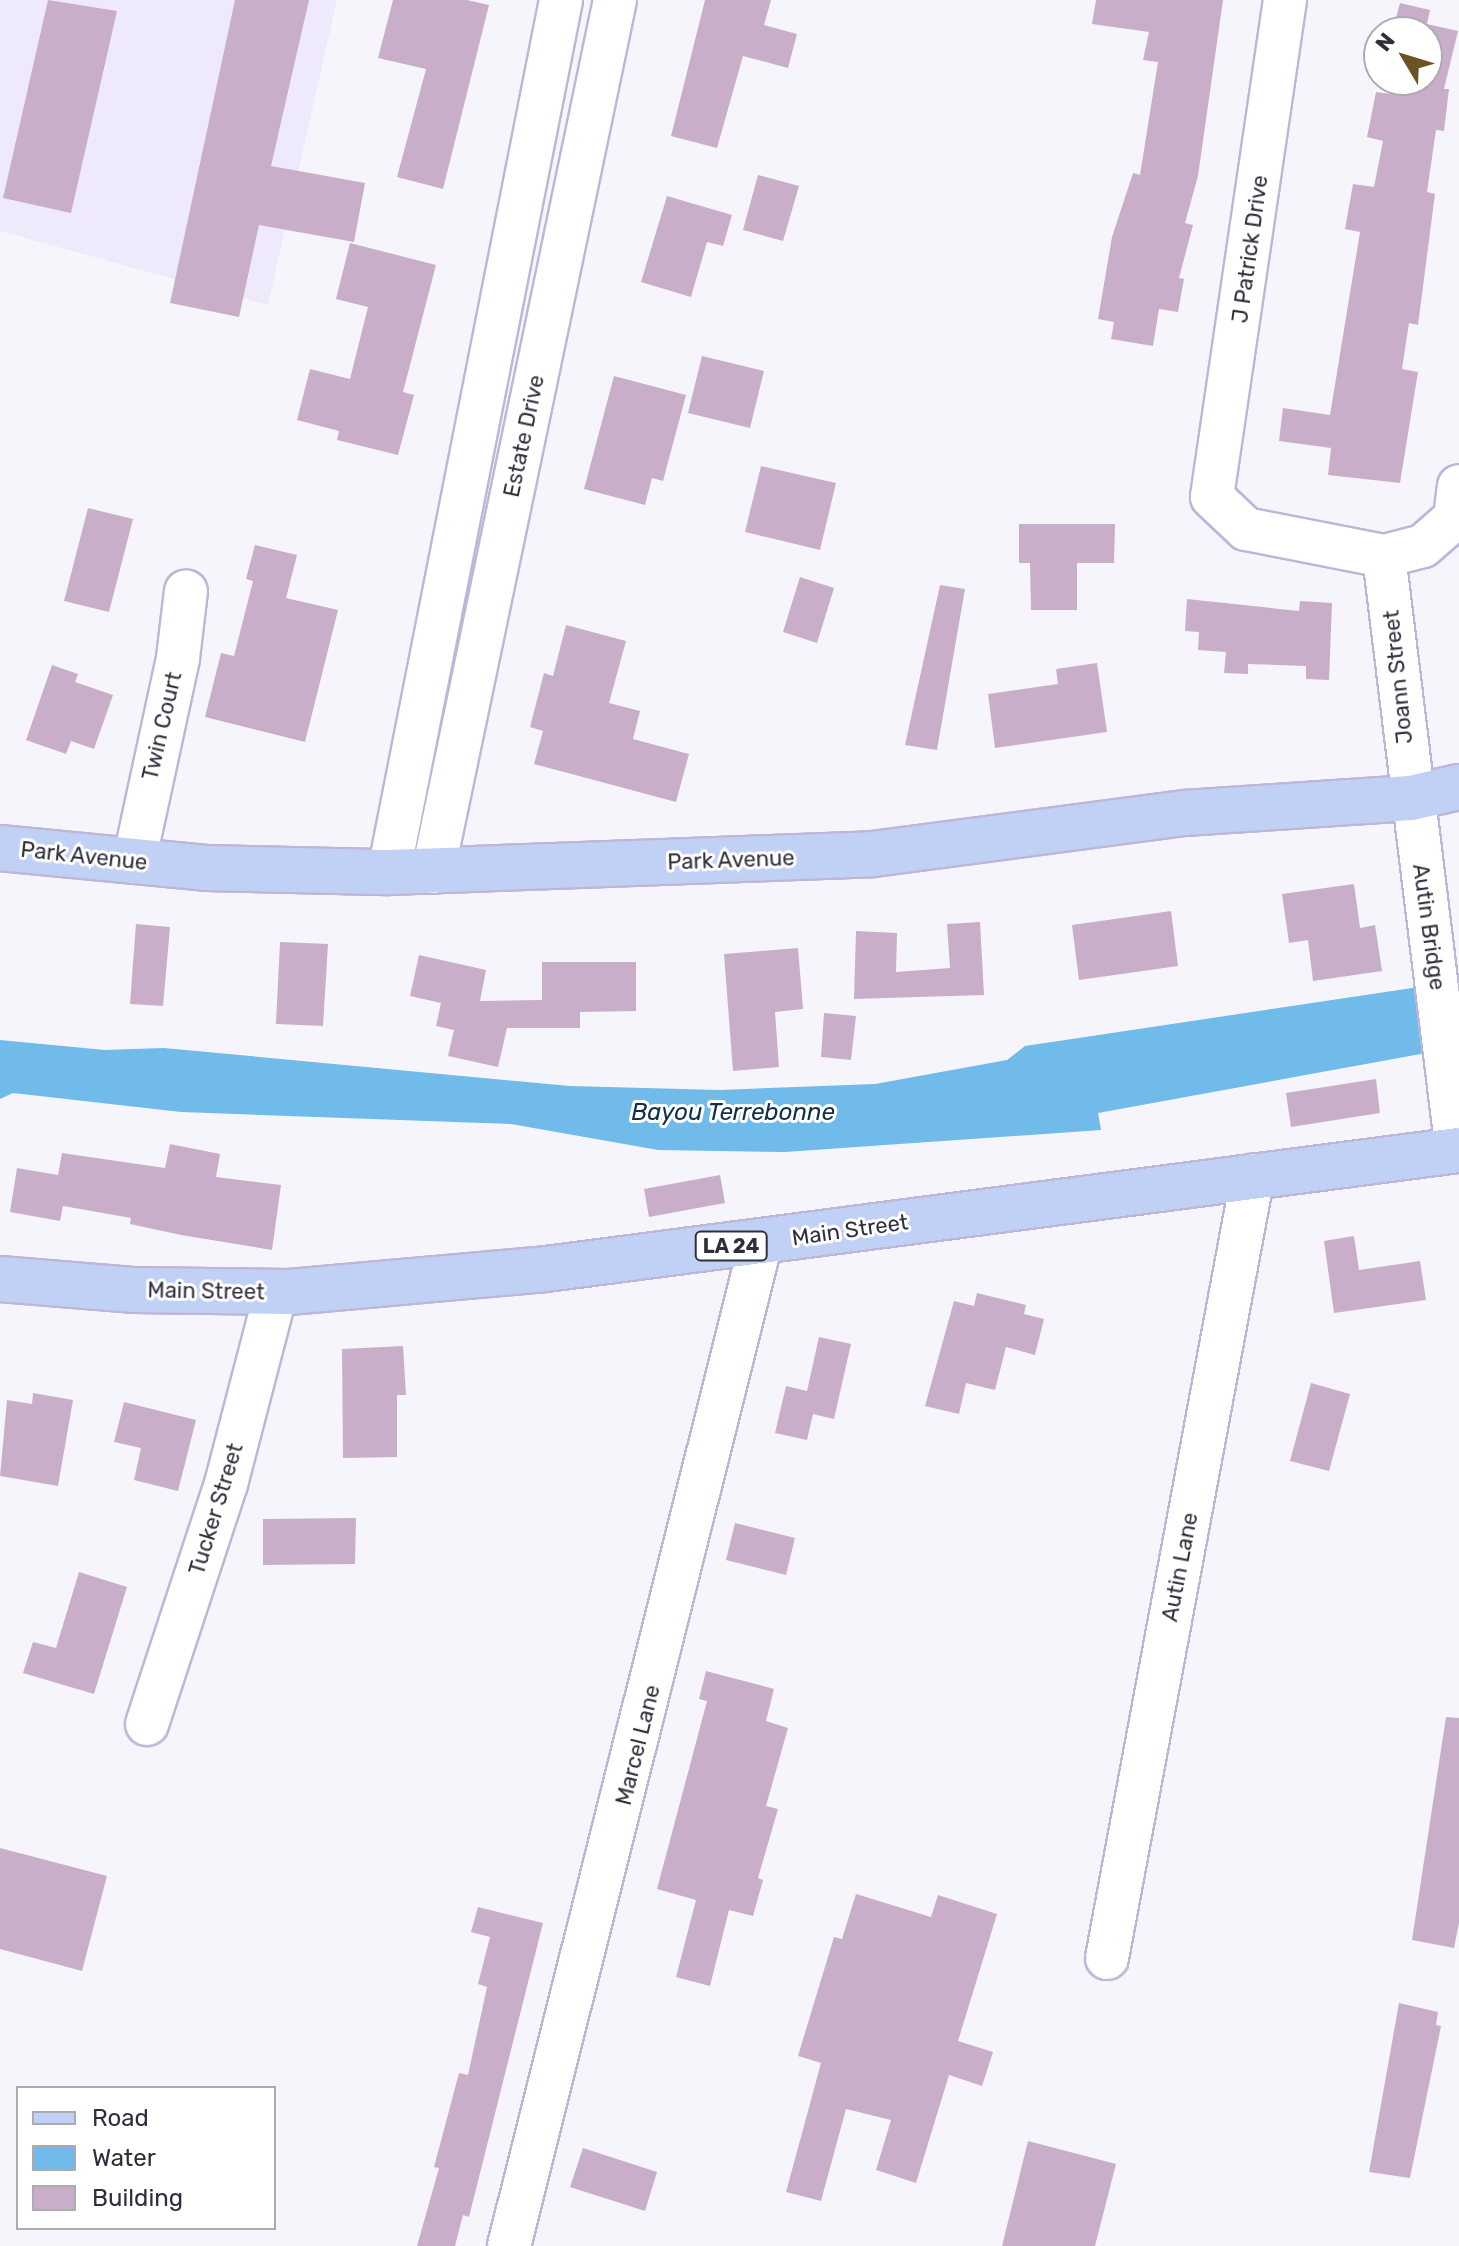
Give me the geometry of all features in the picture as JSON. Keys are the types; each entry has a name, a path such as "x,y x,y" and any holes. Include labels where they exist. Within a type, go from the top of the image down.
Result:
{"main road":[{"name":"Park Avenue","path":"0,848 134,862 389,872 873,854 1185,813 1411,798 1459,787"},
{"name":"Main Street","path":"0,1279 133,1290 276,1292 546,1269 1458,1150"}],"street":[{"path":"389,872 561,0"},
{"name":"Estate Drive","path":"433,872 615,0"},
{"name":"J Patrick Drive","path":"1285,0 1212,497 1246,529 1384,556"},
{"path":"1384,556 1423,546 1457,502"},
{"name":"Joann Street","path":"1384,556 1411,798"},
{"name":"Twin Court","path":"134,862 178,658 186,591"},
{"name":"Autin Bridge","path":"1411,798 1458,1150"},
{"name":"Autin Lane","path":"1107,1958 1253,1175"},
{"name":"Marcel Lane","path":"509,2246 761,1242"},
{"name":"Tucker Street","path":"147,1724 226,1484 276,1292"}],"shaded area":[{"path":"0,0 337,0 268,305 0,231"}],"water":[{"name":"Bayou Terrebonne","path":"1459,981 1459,1047 1098,1113 1101,1130 785,1152 658,1150 511,1124 181,1112 13,1093 0,1099 0,1040 105,1050 164,1048 570,1086 720,1090 875,1084 1007,1060 1025,1046"}],"building":[{"path":"48,0 117,11 71,213 3,198"},
{"path":"235,0 309,0 271,166 365,183 354,242 259,225 239,317 170,303"},
{"path":"393,0 467,0 489,5 443,189 397,177 426,69 378,58"},
{"path":"705,0 771,0 764,25 797,34 788,68 743,56 717,148 671,136"},
{"path":"1096,0 1223,0 1198,176 1185,223 1193,225 1179,278 1184,279 1178,312 1159,309 1153,346 1111,339 1114,322 1098,319 1112,237 1133,173 1140,175 1158,62 1143,60 1149,32 1092,24"},
{"path":"1400,3 1430,10 1429,16 1396,16"},
{"path":"1443,28 1458,31 1444,89 1449,89 1444,131 1436,130 1427,192 1435,194 1418,325 1409,323 1402,369 1418,372 1400,483 1328,475 1331,448 1279,441 1283,408 1330,415 1360,232 1345,229 1353,184 1374,187 1383,141 1367,137 1375,96 1443,96"},
{"path":"758,175 799,186 783,241 743,230"},
{"path":"667,196 732,215 723,246 707,242 691,297 641,282"},
{"path":"350,243 436,265 403,392 414,395 398,455 337,440 339,431 297,420 310,369 350,379 368,307 336,299"},
{"path":"702,356 764,371 750,428 688,413"},
{"path":"614,376 686,395 663,481 652,478 645,505 584,489"},
{"path":"761,466 836,483 820,550 745,532"},
{"path":"88,508 133,519 109,612 64,601"},
{"path":"1019,524 1115,524 1114,563 1077,563 1077,610 1031,610 1030,563 1019,563"},
{"path":"255,545 297,555 286,598 338,610 305,742 205,717 221,653 234,656 253,581 246,579"},
{"path":"800,577 834,588 817,643 783,632"},
{"path":"940,585 965,589 937,750 905,745"},
{"path":"1187,599 1299,611 1300,601 1332,603 1329,680 1306,679 1306,666 1248,664 1248,674 1224,673 1226,652 1198,650 1199,632 1185,631"},
{"path":"566,625 626,641 609,703 640,711 633,739 689,754 676,802 534,764 543,731 530,727 544,673 553,676"},
{"path":"1097,663 1107,732 995,748 988,694 1058,684 1056,669"},
{"path":"52,665 78,674 75,682 113,695 94,749 71,741 66,754 26,740"},
{"path":"1354,884 1360,928 1375,925 1382,971 1313,981 1308,940 1289,943 1282,894"},
{"path":"1171,911 1178,966 1079,980 1072,925"},
{"path":"980,922 984,995 854,999 856,931 897,933 896,972 950,968 947,924"},
{"path":"136,924 170,927 163,1006 130,1004"},
{"path":"280,942 328,944 323,1026 276,1024"},
{"path":"798,948 803,1009 775,1012 779,1067 733,1071 724,954"},
{"path":"419,955 486,970 480,1001 542,1000 542,962 636,962 636,1011 580,1012 580,1028 507,1028 498,1067 448,1056 454,1030 436,1026 441,1003 410,996"},
{"path":"824,1013 856,1016 851,1060 821,1057"},
{"path":"1376,1079 1380,1113 1291,1127 1286,1093"},
{"path":"170,1144 220,1154 216,1177 281,1185 272,1250 181,1235 130,1224 131,1218 63,1206 60,1221 10,1212 17,1168 58,1175 62,1153 165,1168"},
{"path":"720,1175 725,1203 649,1217 644,1189"},
{"path":"1354,1236 1359,1270 1420,1261 1426,1300 1334,1313 1324,1241"},
{"path":"977,1293 1026,1305 1024,1314 1044,1319 1035,1355 1006,1347 995,1390 966,1383 959,1414 925,1406 954,1301 974,1306"},
{"path":"819,1337 851,1344 834,1419 813,1414 807,1440 775,1433 786,1386 807,1391"},
{"path":"403,1346 406,1395 397,1395 397,1457 343,1458 342,1349"},
{"path":"1311,1383 1350,1394 1329,1471 1290,1461"},
{"path":"33,1393 73,1400 58,1486 0,1476 7,1400 32,1404"},
{"path":"124,1402 196,1420 178,1491 134,1480 141,1448 114,1442"},
{"path":"356,1518 355,1564 263,1565 263,1519"},
{"path":"735,1523 795,1538 786,1575 726,1560"},
{"path":"79,1572 127,1587 94,1694 23,1673 33,1642 56,1648"},
{"path":"706,1671 774,1689 766,1721 788,1728 766,1806 778,1809 758,1878 763,1880 753,1916 729,1910 710,1986 676,1977 696,1900 657,1889 707,1701 699,1699"},
{"path":"1446,1717 1459,1718 1459,1923 1454,1948 1412,1940"},
{"path":"0,1848 107,1876 82,1971 0,1949"},
{"path":"856,1894 931,1917 938,1895 997,1914 958,2041 993,2052 982,2086 949,2075 916,2183 876,2170 891,2120 846,2109 821,2201 786,2192 821,2063 798,2056 834,1937 842,1939"},
{"path":"478,1907 543,1923 469,2217 463,2215 455,2246 417,2246 439,2168 434,2167 459,2073 468,2075 487,1987 478,1984 490,1937 471,1932"},
{"path":"1399,2003 1438,2012 1436,2025 1441,2026 1410,2178 1369,2172"},
{"path":"1028,2141 1116,2164 1095,2246 1002,2246"},
{"path":"583,2148 657,2172 645,2211 570,2187"}]}
